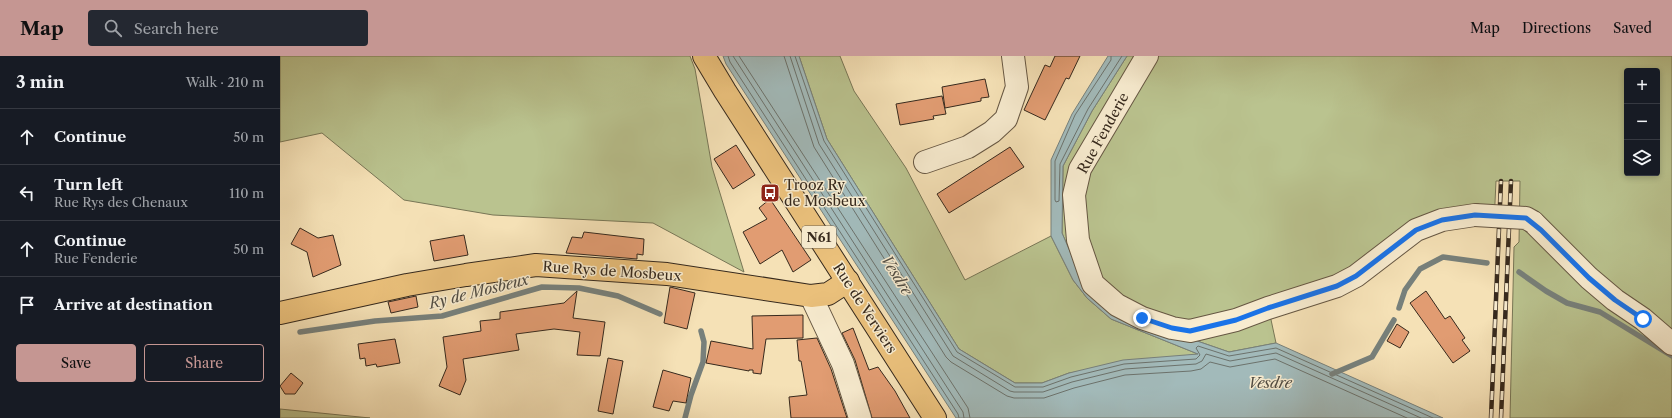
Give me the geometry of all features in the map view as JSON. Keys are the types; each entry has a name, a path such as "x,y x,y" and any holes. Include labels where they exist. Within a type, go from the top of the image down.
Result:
{"main road":[{"name":"Rue de Verviers","path":"704,56 935,418"},
{"name":"Rue Rys de Mosbeux","path":"280,313 407,285 536,265 666,274 811,296 828,294 848,281"}],"street":[{"path":"925,162 968,147 992,132 1006,120 1017,87 1013,56"},
{"name":"Rue Fenderie","path":"1147,56 1080,169 1074,194 1078,240 1093,284 1117,305 1142,318 1172,328 1190,331 1236,320 1337,286 1356,276 1416,230 1442,220 1475,215 1526,218 1533,222 1589,278 1615,300 1643,319 1672,344"},
{"path":"811,296 843,364 860,418"}],"green space":[{"path":"280,56 690,56 695,69 712,167 744,272 653,223 493,215 404,200 322,133 280,142"},
{"path":"799,56 840,56 854,91 906,168 965,280 1051,236 1073,280 1087,298 1111,319 1198,354 1069,373 1042,383 1015,383 959,349 827,139"},
{"path":"1127,56 1672,56 1672,418 1510,418 1514,247 1519,242 1520,181 1496,181 1494,224 1442,224 1270,315 1276,343 1229,352 1116,313 1081,277 1062,233 1063,166 1092,111"},
{"path":"280,409 370,418 280,418"}],"water":[{"name":"Vesdre","path":"723,56 799,56 827,139 959,349 1015,383 1042,383 1069,373 1123,360 1198,354 1111,319 1087,298 1073,280 1051,236 1051,160 1072,114 1108,56 1127,56 1092,111 1063,166 1062,233 1081,277 1116,313 1229,352 1276,343 1443,418 956,418 726,64"}],"building":[{"path":"1055,56 1080,56 1069,79 1066,78 1045,120 1024,110 1045,65 1050,67"},
{"path":"985,79 989,97 981,98 981,101 945,108 942,87"},
{"path":"942,96 946,114 933,116 934,119 900,125 896,104"},
{"path":"736,145 755,175 733,189 714,159"},
{"path":"1010,147 1024,167 949,213 937,194"},
{"path":"770,199 811,260 793,272 782,250 760,264 743,232 767,219 759,208"},
{"path":"300,228 318,238 333,235 341,265 313,277 307,252 291,244"},
{"path":"584,232 644,239 643,255 637,254 637,259 566,253 572,237 582,238"},
{"path":"464,235 468,255 434,261 430,241"},
{"path":"670,287 695,293 687,329 664,323"},
{"path":"577,291 573,318 605,322 600,356 577,355 580,332 554,329 516,334 519,350 463,359 466,380 460,395 439,386 447,367 443,337 481,331 480,321 500,319 500,312 564,303"},
{"path":"1426,291 1445,319 1450,316 1465,338 1462,340 1470,351 1453,363 1410,303"},
{"path":"416,296 418,307 391,313 388,302"},
{"path":"803,315 803,338 766,339 761,374 753,373 753,370 749,371 706,363 711,341 753,349 752,316"},
{"path":"1397,324 1409,332 1400,348 1387,341"},
{"path":"853,328 869,370 878,367 895,391 910,418 872,418 855,360 842,333"},
{"path":"817,338 831,369 847,418 791,418 789,397 807,395 801,361 799,361 797,340"},
{"path":"395,339 400,363 377,367 376,364 366,366 365,358 360,359 358,344"},
{"path":"608,358 623,361 613,414 598,411"},
{"path":"663,370 691,378 686,403 673,401 669,411 653,407"},
{"path":"291,373 303,383 295,394 285,394 280,386"}],"waterway":[{"path":"1399,308 1405,290 1420,269 1443,257 1487,263"},
{"path":"1519,272 1546,291 1567,303 1600,312 1672,356"},
{"name":"Ry de Mosbeux","path":"300,332 375,321 442,316 542,287 579,288 618,296 660,314"},
{"path":"1332,374 1372,357 1394,320"},
{"name":"Ry de Mosbeux","path":"685,418 691,395 703,362 704,342 701,331"}],"railway":[{"path":"1491,418 1501,181"},
{"path":"1501,418 1511,181"}],"place":[{"name":"Trooz Ry de Mosbeux","path":"770,193"}],"route":[{"path":"1142,318 1172,328 1190,331 1236,320 1337,286 1356,276 1416,230 1442,220 1475,215 1526,218 1533,222 1589,278 1615,300 1643,319"}]}
